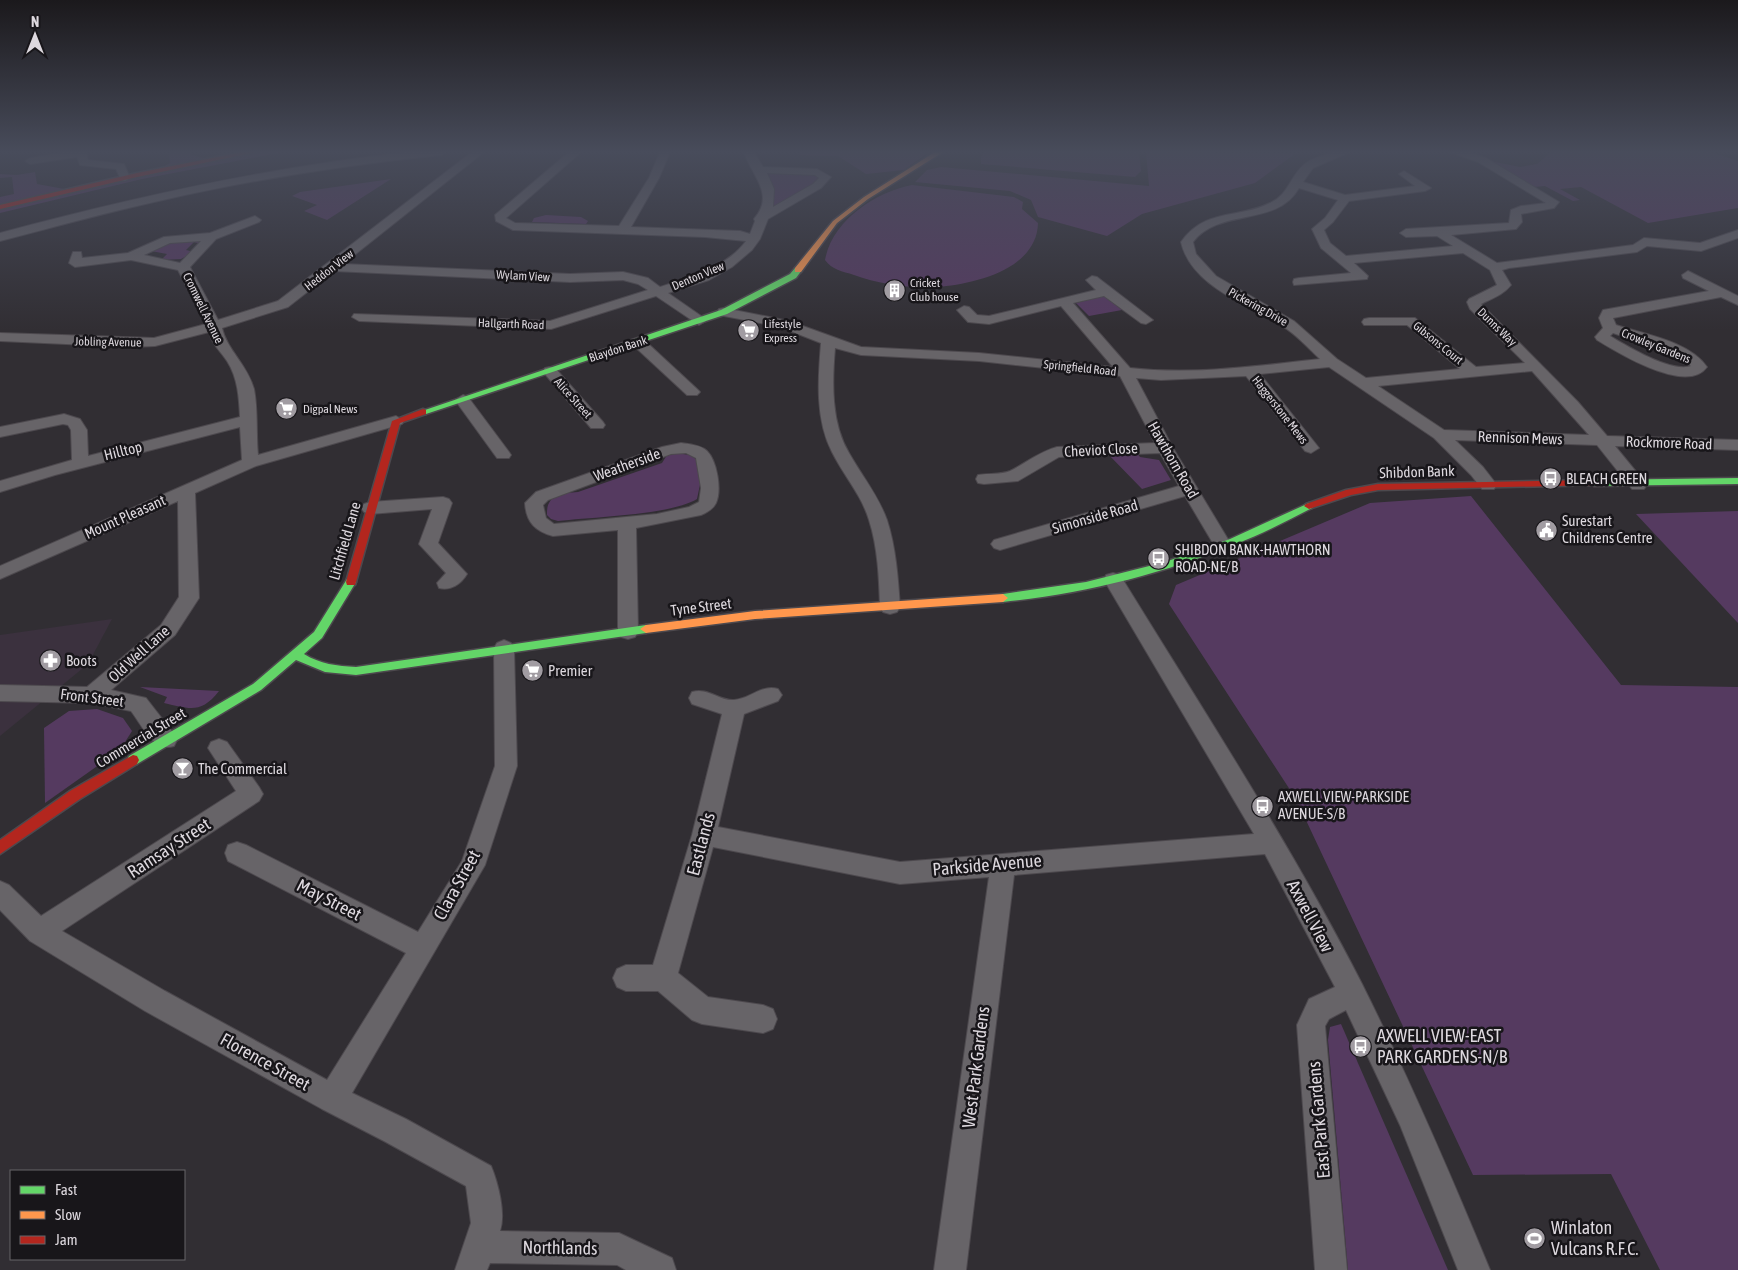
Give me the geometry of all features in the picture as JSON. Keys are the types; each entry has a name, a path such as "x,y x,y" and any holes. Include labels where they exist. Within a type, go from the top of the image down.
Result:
{"street":[{"path":"0,237 102,211"},
{"name":"Heddon View","path":"214,325 283,304 334,267 404,211"},
{"path":"505,211 500,219 505,224 525,227 718,234 754,239"},
{"path":"623,230 634,211"},
{"name":"Denton View","path":"658,292 716,271 739,256 754,239 765,211"},
{"path":"718,234 751,225 774,211"},
{"name":"Blaydon Bank","path":"250,462 463,400 724,312 793,276 835,222 849,211"},
{"name":"Pickering Drive","path":"1257,211 1207,224 1191,234 1187,247 1190,255 1211,279 1289,324 1332,362 1440,435 1477,471 1488,486"},
{"path":"1299,282 1362,276 1325,245 1318,229 1330,220 1336,211"},
{"path":"1406,233 1512,226 1516,222 1515,212 1517,211"},
{"path":"74,263 132,256 168,240 212,236 255,220"},
{"path":"1439,232 1495,268 1508,264 1636,248 1644,242 1702,247 1738,234"},
{"name":"Cromwell Avenue","path":"183,267 212,236"},
{"path":"1343,260 1463,249"},
{"name":"Cromwell Avenue","path":"132,256 183,267 214,325 218,342 234,360 246,389 250,462"},
{"name":"Wylam View","path":"334,267 570,278 623,276 642,281 699,321"},
{"name":"Dunns Way","path":"1495,268 1504,285 1500,290 1474,302 1477,310 1513,342 1573,405 1638,485"},
{"path":"1688,275 1738,302"},
{"path":"1092,280 1146,320"},
{"path":"964,310 973,319 989,320 1106,291"},
{"name":"Hallgarth Road","path":"359,317 551,325 658,292"},
{"name":"Crowley Gardens","path":"1610,328 1602,337 1619,348 1654,364 1688,372 1700,367 1695,361 1680,353 1610,328 1606,318 1608,313 1722,293"},
{"name":"Hawthorn Road","path":"1065,302 1126,374 1165,448 1223,546"},
{"name":"Springfield Road","path":"724,312 784,324 844,347 878,353 979,357 1126,374 1193,377 1332,362"},
{"name":"Gibsons Court","path":"1369,322 1410,321 1474,372"},
{"name":"Jobling Avenue","path":"0,337 138,343 177,336 214,325"},
{"path":"638,342 692,392"},
{"path":"828,342 824,379 830,425 840,452 866,492 878,520 888,564 890,607"},
{"name":"Gibsons Court","path":"1365,383 1534,366"},
{"name":"Haggerstone Mews","path":"1250,371 1310,448"},
{"name":"Alice Street","path":"550,372 597,425"},
{"path":"463,400 503,455"},
{"path":"0,432 64,419 74,422 79,430 80,462"},
{"name":"Hilltop","path":"0,487 80,462 248,420"},
{"name":"Litchfield Lane","path":"297,655 318,635 350,585 370,508 396,421"},
{"name":"Rennison Mews","path":"1440,435 1601,440"},
{"name":"Rockmore Road","path":"1601,440 1738,445"},
{"name":"Weatherside","path":"687,448 703,454 706,460 709,497 705,505 693,512 627,522 553,530 545,528 540,524 534,513 534,504 542,496 668,450 687,448"},
{"name":"Cheviot Close","path":"984,479 1012,477 1048,455 1058,452 1165,448"},
{"name":"Mount Pleasant","path":"0,573 250,462"},
{"name":"Shibdon Bank","path":"1112,580 1223,546 1312,504 1349,492 1378,487 1638,485 1738,481"},
{"name":"Old Well Lane","path":"91,695 168,630 189,598 186,490"},
{"name":"Simonside Road","path":"1000,544 1189,490"},
{"path":"370,508 443,503 428,544 458,574 446,583"},
{"path":"627,522 628,632"},
{"name":"Tyne Street","path":"297,655 316,667 336,671 356,671 504,648 755,615 1039,596 1112,580"},
{"name":"Axwell View","path":"1112,580 1272,843 1352,993 1411,1117 1474,1270"},
{"name":"Clara Street","path":"332,1099 421,947 472,865 506,766 504,648"},
{"name":"Commercial Street","path":"0,848 74,795 257,687 297,655"},
{"name":"Front Street","path":"0,693 91,695 138,704 166,740"},
{"path":"700,698 734,709 771,695"},
{"name":"Eastlands","path":"663,978 704,835 734,709"},
{"name":"Ramsay Street","path":"39,932 251,794 219,748"},
{"name":"Parkside Avenue","path":"704,835 900,873 1272,843"},
{"name":"May Street","path":"237,853 421,947"},
{"name":"West Park Gardens","path":"950,1270 1003,864"},
{"name":"Florence Street","path":"0,894 39,932 156,1002 332,1099 396,1130 480,1177 487,1223 475,1258"},
{"path":"626,978 663,978 702,1010 763,1018"},
{"name":"East Park Gardens","path":"1331,1270 1311,1025 1319,1009 1352,993"},
{"name":"Northlands","path":"475,1258 619,1249 660,1270"}],"shaded area":[{"path":"305,211 341,211 327,220"},
{"path":"765,211 773,211 763,218"},
{"path":"856,211 1025,211 1038,223 1035,239 1027,252 1001,272 985,278 952,285 916,287 884,283 864,278 841,271 828,263 825,260 829,246 836,233"},
{"path":"1036,211 1152,211 1142,214 1107,236 1038,217"},
{"path":"1626,211 1718,211 1648,223"},
{"path":"546,215 581,217 588,221 586,224 532,222 534,218"},
{"path":"203,240 201,244 194,242 186,250 194,252 181,259 161,260 167,254 151,251 169,242"},
{"path":"1098,297 1106,297 1122,310 1089,316 1076,303"},
{"path":"1136,452 1140,457 1159,460 1171,480 1142,489 1108,454"},
{"path":"677,453 689,455 698,460 701,480 697,499 669,509 651,512 558,521 551,519 547,515 549,503 560,494 578,492 662,463 667,455"},
{"path":"1471,496 1621,685 1738,687 1738,1270 1660,1270 1611,1174 1473,1175 1296,799 1169,604 1176,585 1370,503"},
{"path":"1738,511 1738,623 1636,514"},
{"path":"112,619 88,664 0,736 0,635"},
{"path":"140,687 219,691 213,698 201,706 188,708 164,703 167,697"},
{"path":"97,709 123,718 132,731 120,750 45,803 44,728 69,711"},
{"path":"1341,1024 1448,1270 1348,1270 1328,1040 1330,1027"}],"traffic: fast":[{"path":"423,412 724,312 793,276 798,270"},
{"path":"1594,483 1738,481"},
{"path":"1003,598 1059,591 1141,573 1233,542 1309,506"},
{"path":"133,760 257,687 318,635 351,582"},
{"path":"297,655 325,668 356,671 646,629"}],"traffic: slow":[{"path":"798,270 835,222 849,211"},
{"path":"646,629 755,615 1003,598"}],"traffic: jam":[{"path":"351,582 396,421 423,412"},
{"path":"1309,506 1349,492 1378,487 1594,483"},
{"path":"0,848 75,795 133,760"}],"place":[{"name":"Cricket Club house","path":"894,290"},
{"name":"Lifestyle Express","path":"748,331"},
{"name":"Digpal News","path":"287,409"},
{"name":"BLEACH GREEN","path":"1550,479"},
{"name":"Surestart Childrens Centre","path":"1546,530"},
{"name":"SHIBDON BANK-HAWTHORN ROAD-NE/B","path":"1159,559"},
{"name":"Boots","path":"50,661"},
{"name":"Premier","path":"532,671"},
{"name":"The Commercial","path":"182,769"},
{"name":"AXWELL VIEW-PARKSIDE AVENUE-S/B","path":"1262,806"},
{"name":"AXWELL VIEW-EAST PARK GARDENS-N/B","path":"1361,1046"},
{"name":"Winlaton Vulcans R.F.C.","path":"1535,1238"}]}
